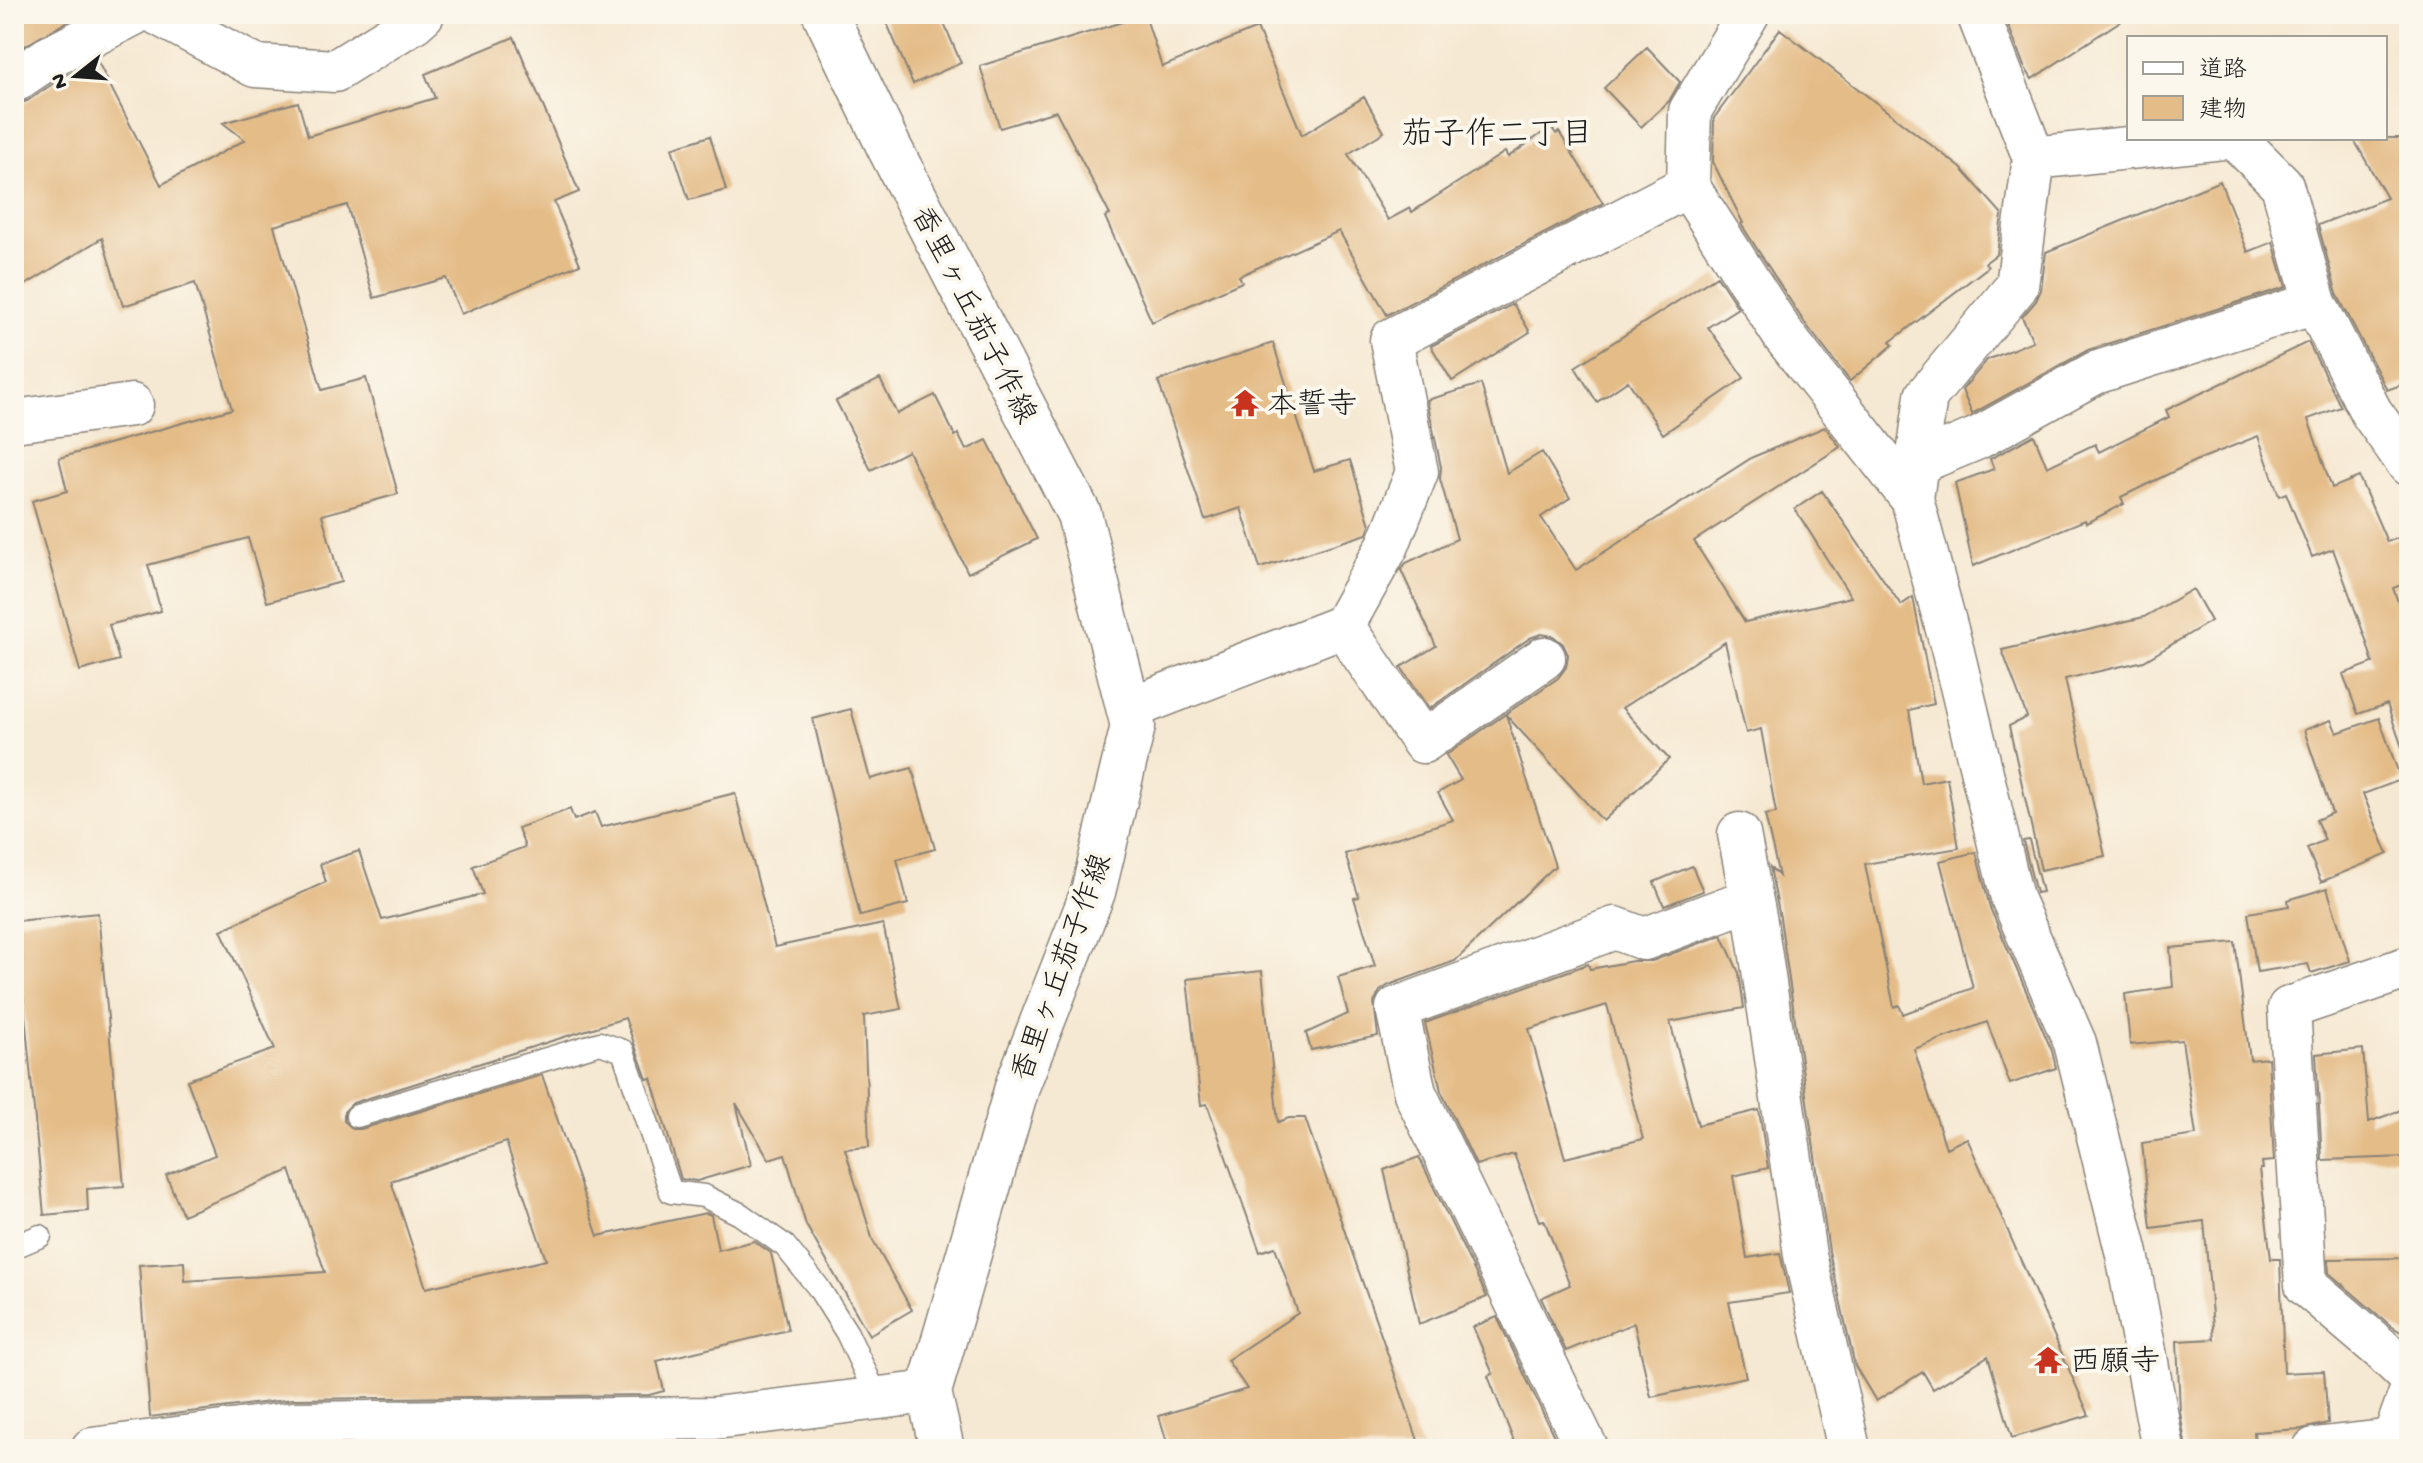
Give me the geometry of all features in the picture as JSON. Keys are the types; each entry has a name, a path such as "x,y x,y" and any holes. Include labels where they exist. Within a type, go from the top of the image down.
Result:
{"street":[{"path":"14,81 48,58 134,14"},
{"path":"158,14 255,66 335,71 423,14"},
{"path":"1748,14 1690,111 1688,186 1784,336 1915,481"},
{"path":"1978,14 2034,158 2017,286 1926,396 1915,481 2012,898 2075,1043 2127,1254 2163,1449"},
{"name":"香里ヶ丘茄子作線","path":"832,19 889,147 1079,514 1133,726 1093,892 1018,1084 929,1392 942,1449"},
{"path":"2034,158 2204,140"},
{"path":"2237,140 2282,185 2315,303 2371,412 2409,465"},
{"path":"1128,709 1343,626 1388,545 1417,472 1391,340 1688,186"},
{"path":"1915,481 1978,438 2095,373 2315,303"},
{"path":"14,421 132,405"},
{"path":"1343,626 1423,742 1544,658"},
{"path":"1739,834 1805,1255 1849,1449"},
{"path":"1587,1449 1415,1093 1397,1008 1615,928 1644,939 1751,899"},
{"path":"2409,967 2289,1008 2306,1285 2409,1376"},
{"path":"92,1449 295,1436 643,1434 715,1418 929,1392"},
{"path":"2314,1449 2401,1442 2409,1396"}],"lane":[{"path":"357,1116 600,1043 623,1051 671,1192 704,1196 740,1214 785,1246 818,1287 847,1333 877,1397"},
{"path":"14,1247 40,1236"}],"building":[{"path":"14,14 74,14 75,17 14,52"},
{"path":"883,14 940,14 961,63 913,84"},
{"path":"2004,14 2131,14 2032,79"},
{"path":"1145,15 1162,67 1257,28 1302,135 1364,97 1384,132 1348,154 1388,220 1410,208 1412,212 1505,152 1508,157 1551,127 1556,134 1559,132 1603,203 1387,315 1339,231 1239,276 1242,282 1152,322 1105,217 1110,215 1056,111 1000,128 980,66"},
{"path":"1780,29 1961,168 2002,214 1997,254 1985,263 1988,267 1890,342 1893,345 1850,381 1804,322 1741,224 1713,162 1714,118"},
{"path":"514,37 579,192 554,202 580,264 461,314 446,278 374,298 347,205 274,226 322,390 366,378 398,494 322,515 341,582 267,602 248,538 148,565 161,611 109,625 119,660 80,671 32,501 67,491 59,458 232,409 195,283 123,306 102,238 14,292 14,105 27,101 97,60 161,185 245,140 223,123 298,102 308,136 435,98 425,74"},
{"path":"1647,47 1680,82 1669,101 1641,127 1604,88"},
{"path":"710,136 726,190 689,200 672,148"},
{"path":"2409,138 2409,382 2387,390 2337,294 2318,225 2387,198 2354,140"},
{"path":"2220,181 2248,252 2273,242 2286,287 2088,350 1972,414 1962,390 1987,360 2033,341 2022,317 2041,290 2046,252"},
{"path":"1717,276 1738,308 1708,327 1744,378 1663,434 1628,381 1597,402 1575,367"},
{"path":"1513,304 1530,332 1452,381 1431,346"},
{"path":"2308,342 2341,407 2308,419 2332,488 2359,477 2387,542 2409,534 2409,582 2393,588 2409,632 2409,749 2403,750 2387,704 2358,714 2343,674 2373,663 2366,640 2333,549 2312,557 2286,493 2279,496 2258,436 2195,461 2121,497 2124,504 2086,523 2085,520 1973,566 1955,483 1994,469 1990,459 2034,435 2047,467 2095,444 2099,452 2169,417 2166,410"},
{"path":"1273,343 1314,471 1350,460 1370,525 1367,534 1260,568 1241,508 1205,520 1158,381"},
{"path":"880,379 897,414 935,395 955,436 958,434 966,450 987,440 1037,539 968,573 908,451 871,470 836,401"},
{"path":"1481,384 1507,473 1542,452 1570,498 1541,517 1576,570 1753,457 1825,427 1840,447 1694,541 1745,622 1851,597 1795,509 1822,491 1901,605 1913,597 1934,704 1909,710 1921,783 1947,778 1959,848 1865,864 1894,1007 1899,1005 1903,1014 1973,988 1940,861 1976,852 1990,908 2052,1051 2056,1068 2010,1084 1987,1022 1914,1049 1946,1148 1967,1138 2089,1415 2012,1438 1988,1356 1933,1389 1923,1372 1876,1401 1855,1366 1829,1251 1770,867 1779,876 1765,815 1776,813 1761,729 1746,733 1725,642 1622,708 1669,759 1603,821 1506,715 1555,866 1455,961 1380,991 1374,1002 1378,1036 1311,1050 1306,1033 1348,1014 1338,977 1375,966 1354,898 1359,897 1345,854 1453,820 1438,793 1461,780 1446,755 1558,678 1566,667 1568,655 1563,644 1553,636 1541,634 1530,638 1429,709 1401,667 1436,646 1401,570 1406,563 1457,539 1440,479 1441,467 1427,400"},
{"path":"2193,589 2211,621 2144,661 2065,679 2105,856 2041,870 2009,726 2027,717 2002,650 2144,617"},
{"path":"851,709 870,779 912,768 935,849 897,859 908,904 860,916 813,719"},
{"path":"2379,718 2401,780 2363,794 2388,854 2321,882 2307,848 2325,840 2316,820 2332,813 2304,730 2331,720 2337,733"},
{"path":"735,793 775,947 883,924 901,1009 864,1016 869,1147 845,1149 873,1241 912,1310 869,1335 806,1225 785,1154 769,1159 736,1103 751,1165 697,1181 681,1179 651,1078 647,1079 625,1018 353,1103 344,1112 344,1121 353,1129 361,1129 542,1075 598,1236 706,1213 711,1215 718,1250 754,1241 771,1253 788,1330 657,1361 664,1391 649,1395 293,1399 150,1417 139,1265 184,1262 185,1281 325,1272 290,1170 183,1215 166,1175 215,1155 187,1080 275,1049 221,930 326,882 320,864 359,851 382,920 483,894 473,866 525,847 518,828 570,809 574,820 595,812 601,827","holes":["506,1142 546,1260 426,1288 391,1181"]},
{"path":"2029,840 2042,892 2036,893 2023,841"},
{"path":"1692,866 1703,891 1664,906 1654,882"},
{"path":"2327,888 2350,961 2311,973 2308,964 2257,972 2248,913 2289,906 2288,900"},
{"path":"98,913 124,1186 87,1189 88,1211 44,1215 16,921"},
{"path":"1722,935 1739,973 1744,1008 1670,1022 1698,1125 1759,1110 1768,1168 1733,1176 1747,1258 1780,1253 1789,1293 1729,1302 1746,1377 1651,1397 1634,1323 1566,1351 1541,1298 1570,1285 1544,1220 1539,1221 1514,1154 1476,1165 1441,1091 1425,1023 1588,964 1590,969 1633,961 1652,961","holes":["1607,1005 1643,1139 1565,1158 1529,1029"]},
{"path":"2235,942 2250,1060 2268,1058 2274,1161 2262,1162 2263,1169 2260,1169 2271,1259 2280,1259 2284,1373 2324,1371 2328,1423 2302,1429 2254,1432 2255,1445 2186,1449 2180,1412 2177,1341 2214,1339 2204,1221 2151,1228 2142,1143 2196,1135 2182,1040 2130,1045 2125,994 2173,987 2170,948"},
{"path":"1262,971 1278,1122 1305,1118 1421,1449 1169,1449 1159,1416 1247,1389 1227,1360 1298,1313 1275,1247 1260,1252 1207,1104 1201,1105 1187,979"},
{"path":"2363,1049 2369,1122 2409,1107 2409,1157 2322,1160 2316,1054"},
{"path":"1419,1157 1487,1297 1419,1324 1384,1170"},
{"path":"2409,1258 2409,1337 2391,1326 2329,1273 2328,1259"},
{"path":"1497,1317 1560,1449 1517,1449 1488,1376 1493,1374 1473,1327"},
{"path":"571,1444 572,1449 279,1449 295,1447"}],"place":[{"name":"本誓寺","path":"1245,403"},
{"name":"西願寺","path":"2048,1360"}],"district":[{"name":"茄子作二丁目","path":"1497,132"}]}
